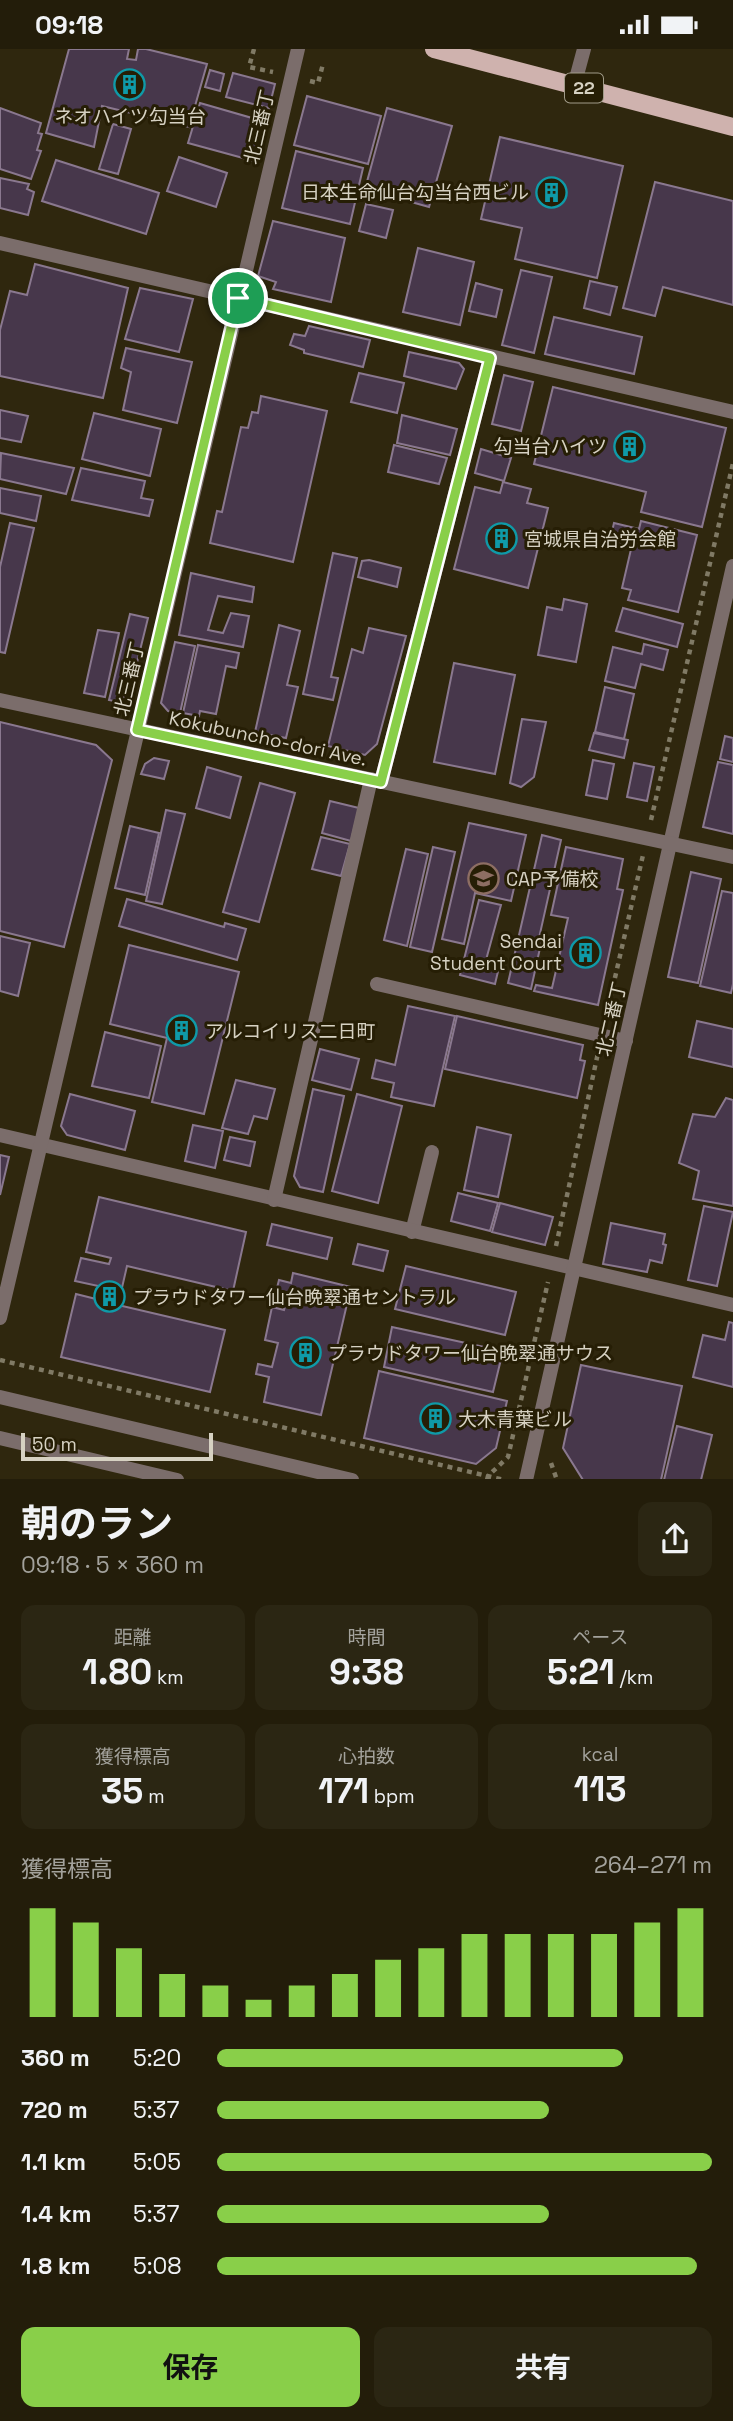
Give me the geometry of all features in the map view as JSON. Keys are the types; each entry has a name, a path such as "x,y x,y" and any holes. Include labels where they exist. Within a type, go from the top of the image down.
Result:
{"main road":[{"name":"22","path":"434,49 733,127"}],"street":[{"name":"北三番丁","path":"0,1318 298,49"},
{"path":"573,86 584,49"},
{"path":"0,243 733,412"},
{"path":"274,1200 376,781 490,358"},
{"name":"北二番丁","path":"526,1479 733,566"},
{"name":"Kokubuncho-dori Ave.","path":"0,700 733,857"},
{"path":"377,984 626,1041"},
{"path":"0,1135 733,1305"},
{"path":"412,1232 432,1152"},
{"path":"0,1398 352,1479"},
{"path":"0,1438 177,1479"}],"path":[{"path":"254,49 249,67 285,75"},
{"path":"318,83 323,64"},
{"path":"655,806 733,463"},
{"path":"487,1478 508,1457 640,867"},
{"path":"0,1360 487,1478 504,1479"}],"building":[{"name":"ネオハイツ勾当台","path":"69,49 129,49 127,59 136,60 138,49 146,49 207,64 189,127 102,106 94,147 46,133"},
{"path":"210,70 224,74 220,91 205,87"},
{"path":"233,73 275,84 269,108 226,97"},
{"path":"307,96 381,116 368,164 294,145"},
{"path":"200,103 266,122 254,161 188,143"},
{"path":"0,108 41,123 38,133 42,134 37,150 41,151 31,179 0,169"},
{"path":"387,108 452,126 429,207 365,189"},
{"path":"113,124 131,129 118,174 99,169"},
{"name":"日本生命仙台勾当台西ビル","path":"500,137 623,166 597,278 515,259 522,228 481,219"},
{"path":"296,151 363,168 350,224 282,208"},
{"path":"179,157 227,173 216,207 167,191"},
{"path":"56,160 159,193 146,234 42,201"},
{"path":"0,178 29,184 27,189 34,192 28,215 0,208"},
{"path":"655,182 733,201 733,305 663,287 655,316 623,308"},
{"path":"366,204 393,210 386,238 359,231"},
{"path":"273,221 345,238 331,302 273,289 276,282 258,276"},
{"path":"418,248 474,262 460,325 403,312"},
{"path":"35,264 128,288 103,398 0,376 0,330 10,291 27,295"},
{"path":"521,270 552,277 534,353 502,345"},
{"path":"590,281 617,287 610,315 584,308"},
{"path":"476,283 502,290 496,317 469,311"},
{"path":"140,288 193,299 179,352 125,339"},
{"path":"554,317 642,337 634,374 545,354"},
{"path":"309,326 370,340 363,367 304,353 304,350 290,345 294,334 305,336"},
{"path":"126,348 192,362 177,423 123,410 131,372 121,368"},
{"path":"409,352 459,363 464,369 456,389 404,376"},
{"path":"359,373 404,383 397,413 351,402"},
{"path":"504,375 533,382 521,431 492,424"},
{"name":"勾当台ハイツ","path":"553,387 726,428 702,527 641,512 646,492 534,464"},
{"path":"261,396 327,411 293,562 210,543 217,511 222,512 241,427 248,428 252,412 258,413"},
{"path":"0,410 28,416 21,442 0,438"},
{"path":"94,413 161,429 150,476 82,459"},
{"path":"402,415 457,429 450,455 397,443"},
{"path":"394,445 447,458 439,484 388,472"},
{"path":"481,449 511,458 504,481 475,473"},
{"path":"1,453 74,468 66,494 0,479"},
{"path":"81,468 145,481 141,498 153,500 149,516 72,500"},
{"name":"宮城県自治労会館","path":"503,482 531,489 527,503 548,508 528,588 454,569 475,487 500,493"},
{"path":"0,488 41,496 36,521 0,513"},
{"path":"641,521 697,535 678,612 628,600 631,590 622,588 632,545 610,540 614,523 639,529"},
{"path":"10,523 34,528 5,653 0,652 0,567"},
{"path":"333,553 357,558 331,677 338,678 333,700 303,694"},
{"path":"369,560 401,568 397,587 358,577 362,561"},
{"path":"191,573 254,587 252,602 218,596 208,630 223,633 231,613 249,616 243,647 179,635"},
{"path":"564,599 587,604 576,662 538,655 547,607 562,610"},
{"path":"623,608 683,624 677,647 616,631"},
{"path":"130,614 148,618 130,691 118,702 109,700"},
{"path":"279,625 300,631 287,685 298,687 286,738 255,732"},
{"path":"369,628 406,636 377,744 365,755 328,746 352,649 363,653"},
{"path":"98,630 119,633 105,697 84,693"},
{"path":"175,642 195,646 180,713 168,711 161,703"},
{"path":"644,644 668,650 663,670 641,664 635,688 605,681 613,647 642,654"},
{"path":"198,645 239,653 236,668 226,666 216,714 200,711 199,716 183,713"},
{"path":"454,663 515,675 495,774 434,762"},
{"path":"605,687 634,694 624,739 595,732"},
{"path":"522,719 546,722 534,777 521,787 510,783"},
{"path":"0,722 96,745 112,760 64,947 0,931"},
{"path":"594,733 628,740 624,758 589,750"},
{"path":"725,736 733,738 733,762 720,759"},
{"path":"154,758 169,761 164,779 141,774 145,764"},
{"path":"593,760 614,764 607,799 586,795"},
{"path":"718,762 733,765 733,834 703,827"},
{"path":"634,763 654,767 647,801 627,797"},
{"path":"207,767 241,777 230,818 196,808"},
{"path":"260,783 295,793 259,922 223,912"},
{"path":"330,801 359,808 351,841 322,833"},
{"path":"166,810 185,814 162,904 146,901"},
{"path":"469,823 526,835 511,901 475,893 464,944 442,939"},
{"path":"130,826 159,833 145,895 115,888"},
{"path":"542,835 561,840 539,938 542,939 531,989 508,983"},
{"path":"321,837 350,844 341,876 312,869"},
{"path":"433,847 455,852 432,952 410,947"},
{"name":"Sendai Student Court","path":"566,847 623,859 617,889 623,890 598,1005 534,991 536,985 552,988 568,918 551,915"},
{"path":"406,849 428,854 407,946 384,940"},
{"path":"691,872 721,879 698,983 668,977"},
{"path":"722,891 733,893 731,993 700,986"},
{"path":"127,899 224,927 225,923 246,929 237,960 119,926"},
{"path":"479,900 501,905 486,960 500,963 495,984 460,975"},
{"path":"0,936 30,943 18,996 0,991"},
{"name":"アルコイリス二日町","path":"129,945 239,972 204,1114 152,1102 167,1038 110,1024"},
{"path":"408,1006 455,1016 434,1106 391,1097 394,1083 372,1078 376,1060 395,1065"},
{"path":"457,1016 583,1045 580,1060 585,1061 577,1098 445,1069"},
{"path":"697,1021 733,1029 733,1067 689,1057"},
{"path":"105,1032 161,1046 149,1098 92,1086"},
{"path":"320,1049 359,1059 351,1090 312,1080"},
{"path":"236,1080 275,1089 267,1119 254,1116 248,1134 222,1128"},
{"path":"313,1089 344,1096 323,1192 300,1187 294,1176"},
{"path":"70,1094 135,1111 125,1150 67,1135 61,1126"},
{"path":"357,1094 402,1106 378,1203 332,1191"},
{"path":"726,1098 733,1100 733,1206 693,1199 699,1171 679,1163 693,1114 715,1117"},
{"path":"193,1125 223,1131 215,1168 185,1161"},
{"path":"477,1127 511,1135 498,1197 464,1190"},
{"path":"230,1137 255,1142 250,1166 224,1160"},
{"path":"0,1155 9,1157 0,1195"},
{"path":"458,1193 498,1203 490,1231 451,1221"},
{"name":"プラウドタワー仙台晩翠通セントラル","path":"99,1197 246,1232 233,1291 127,1266 118,1305 225,1330 210,1392 61,1357 76,1294 100,1300 103,1287 75,1281 81,1258 109,1264 111,1258 86,1252"},
{"path":"500,1203 553,1217 545,1245 492,1232"},
{"path":"704,1206 733,1212 717,1286 688,1280"},
{"path":"611,1223 665,1234 663,1244 666,1245 662,1263 650,1260 647,1272 603,1264"},
{"path":"272,1224 332,1238 327,1259 267,1245"},
{"path":"358,1244 388,1251 383,1271 353,1264"},
{"path":"406,1266 516,1292 505,1335 395,1309"},
{"name":"プラウドタワー仙台晩翠通サウス","path":"293,1273 351,1287 321,1415 264,1402 269,1377 256,1374 258,1364 272,1367 278,1343 265,1340 272,1307 284,1310 288,1295 276,1292 279,1280 291,1283"},
{"path":"729,1322 733,1323 733,1387 693,1377 703,1335 725,1340"},
{"path":"392,1327 503,1351 493,1392 384,1367"},
{"path":"581,1365 682,1386 661,1479 582,1479 563,1448"},
{"name":"大木青葉ビル","path":"379,1371 507,1401 496,1448 476,1464 364,1438"},
{"path":"677,1426 712,1435 701,1479 664,1479"}],"place":[{"name":"ネオハイツ勾当台","path":"130,85"},
{"name":"日本生命仙台勾当台西ビル","path":"552,192"},
{"name":"勾当台ハイツ","path":"630,446"},
{"name":"宮城県自治労会館","path":"501,539"},
{"name":"CAP予備校","path":"483,879"},
{"name":"Sendai Student Court","path":"585,952"},
{"name":"アルコイリス二日町","path":"182,1031"},
{"name":"プラウドタワー仙台晩翠通セントラル","path":"110,1297"},
{"name":"プラウドタワー仙台晩翠通サウス","path":"305,1353"},
{"name":"大木青葉ビル","path":"435,1419"}],"route":[{"path":"238,298 490,358 381,782 137,730 238,298"}]}
